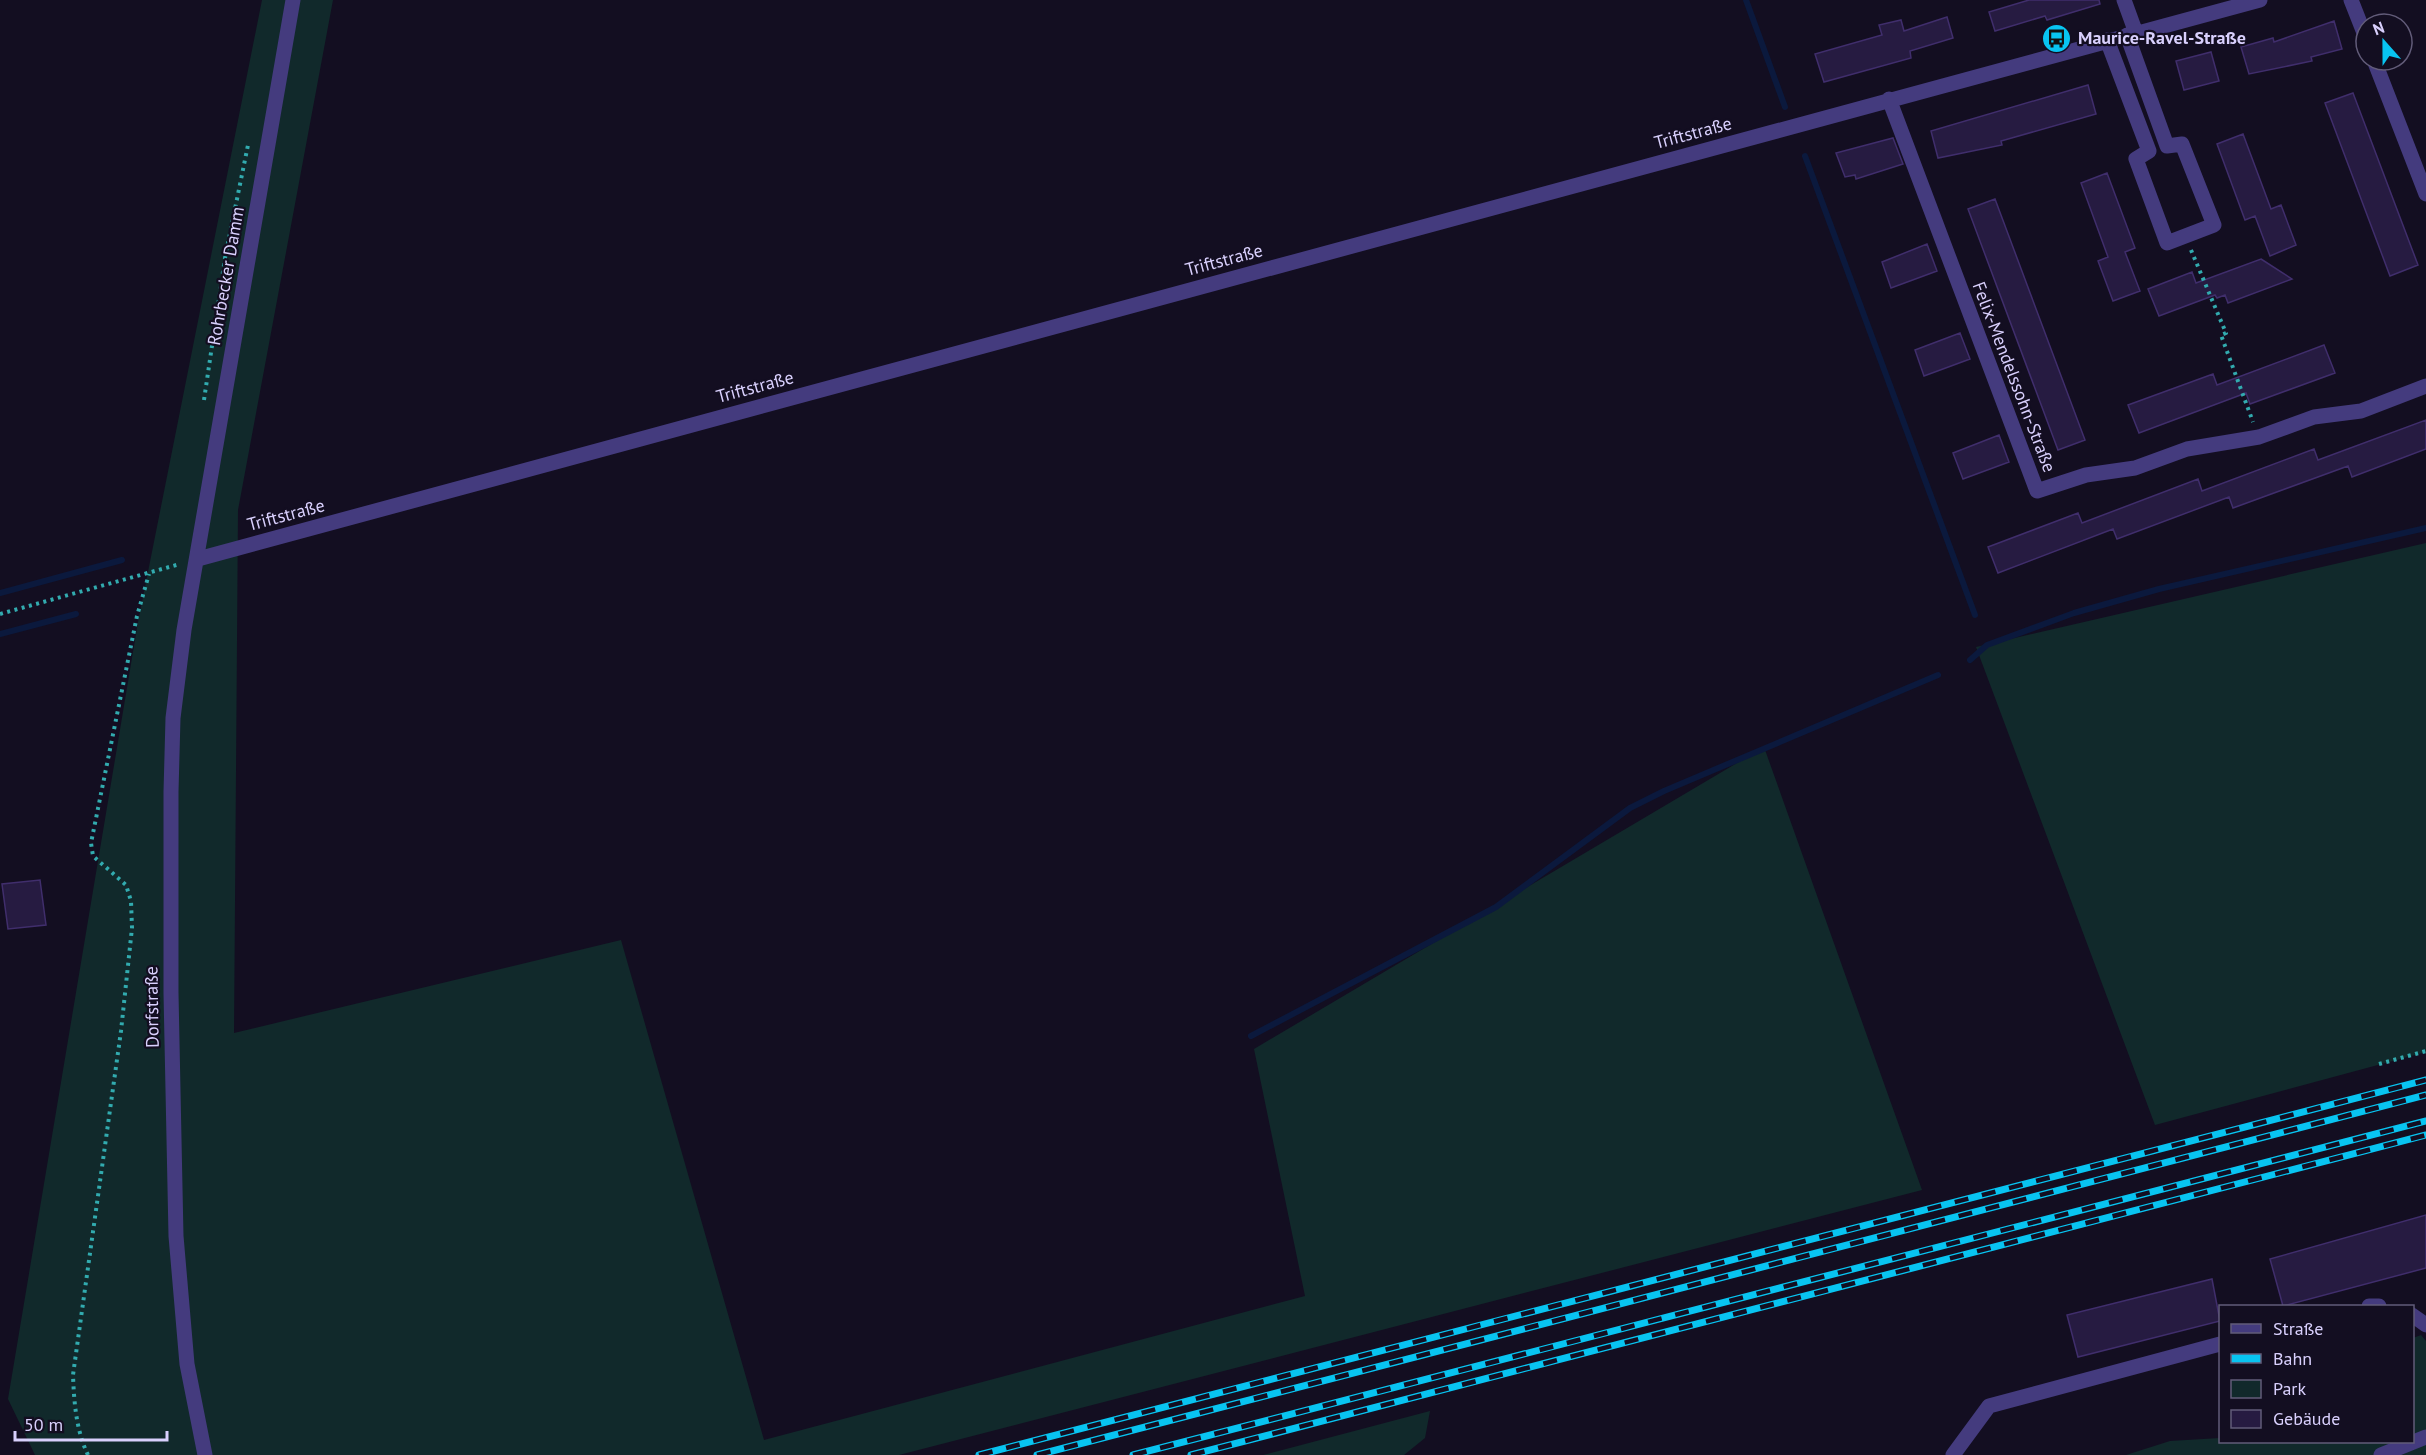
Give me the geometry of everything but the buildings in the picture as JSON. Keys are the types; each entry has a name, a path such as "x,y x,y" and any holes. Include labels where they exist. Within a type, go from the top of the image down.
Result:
{"street":[{"name":"Rohrbecker Damm","path":"198,559 293,0"},
{"path":"2124,0 2132,34 2167,146"},
{"name":"Triftstraße","path":"198,559 2260,0"},
{"path":"2107,40 2149,151"},
{"path":"2379,72 2426,194"},
{"name":"Felix-Mendelssohn-Straße","path":"1889,99 2037,491 2086,475 2135,468 2187,449 2259,437 2314,417 2361,411 2426,386"},
{"path":"2182,144 2214,225 2167,243 2136,159 2149,151 2182,144"},
{"name":"Dorfstraße","path":"198,559 184,630 173,718 171,993 178,1285 187,1364 205,1455"},
{"path":"1953,1455 1989,1406 2219,1344"},
{"path":"2381,1455 2411,1443"}],"path":[{"path":"2186,237 2226,333 2221,335 2259,437"},
{"path":"0,614 198,559"},
{"path":"88,1455 82,1444 74,1408 73,1375 121,1031 132,928 126,885 93,856 91,843 137,616 149,574"},
{"path":"2379,1064 2426,1052"}],"green space":[{"path":"262,0 333,0 238,510 234,1033 621,940 764,1440 1305,1296 1254,1049 1764,747 1922,1190 899,1455 35,1455 8,1399 138,622"},
{"path":"2426,543 2426,1052 2155,1125 1976,647"},
{"path":"2421,1335 2426,1341 2426,1455 2126,1455 2170,1441 2219,1438 2219,1443 2414,1443 2414,1338"},
{"path":"1430,1411 1425,1438 1404,1455 1263,1455"}],"waterway":[{"path":"1746,0 1785,107"},
{"path":"1805,156 1975,615"},
{"path":"1970,660 1987,645 2074,613 2159,589 2426,528"},
{"path":"0,593 122,560"},
{"path":"0,634 76,614"},
{"path":"1251,1036 1496,907 1630,808 1664,791 1938,675"}],"railway":[{"path":"979,1455 2426,1080"},
{"path":"1037,1455 2426,1095"},
{"path":"1133,1455 2426,1121"},
{"path":"1191,1455 2426,1135"}],"place":[{"name":"Maurice-Ravel-Straße","path":"2057,38"}]}
